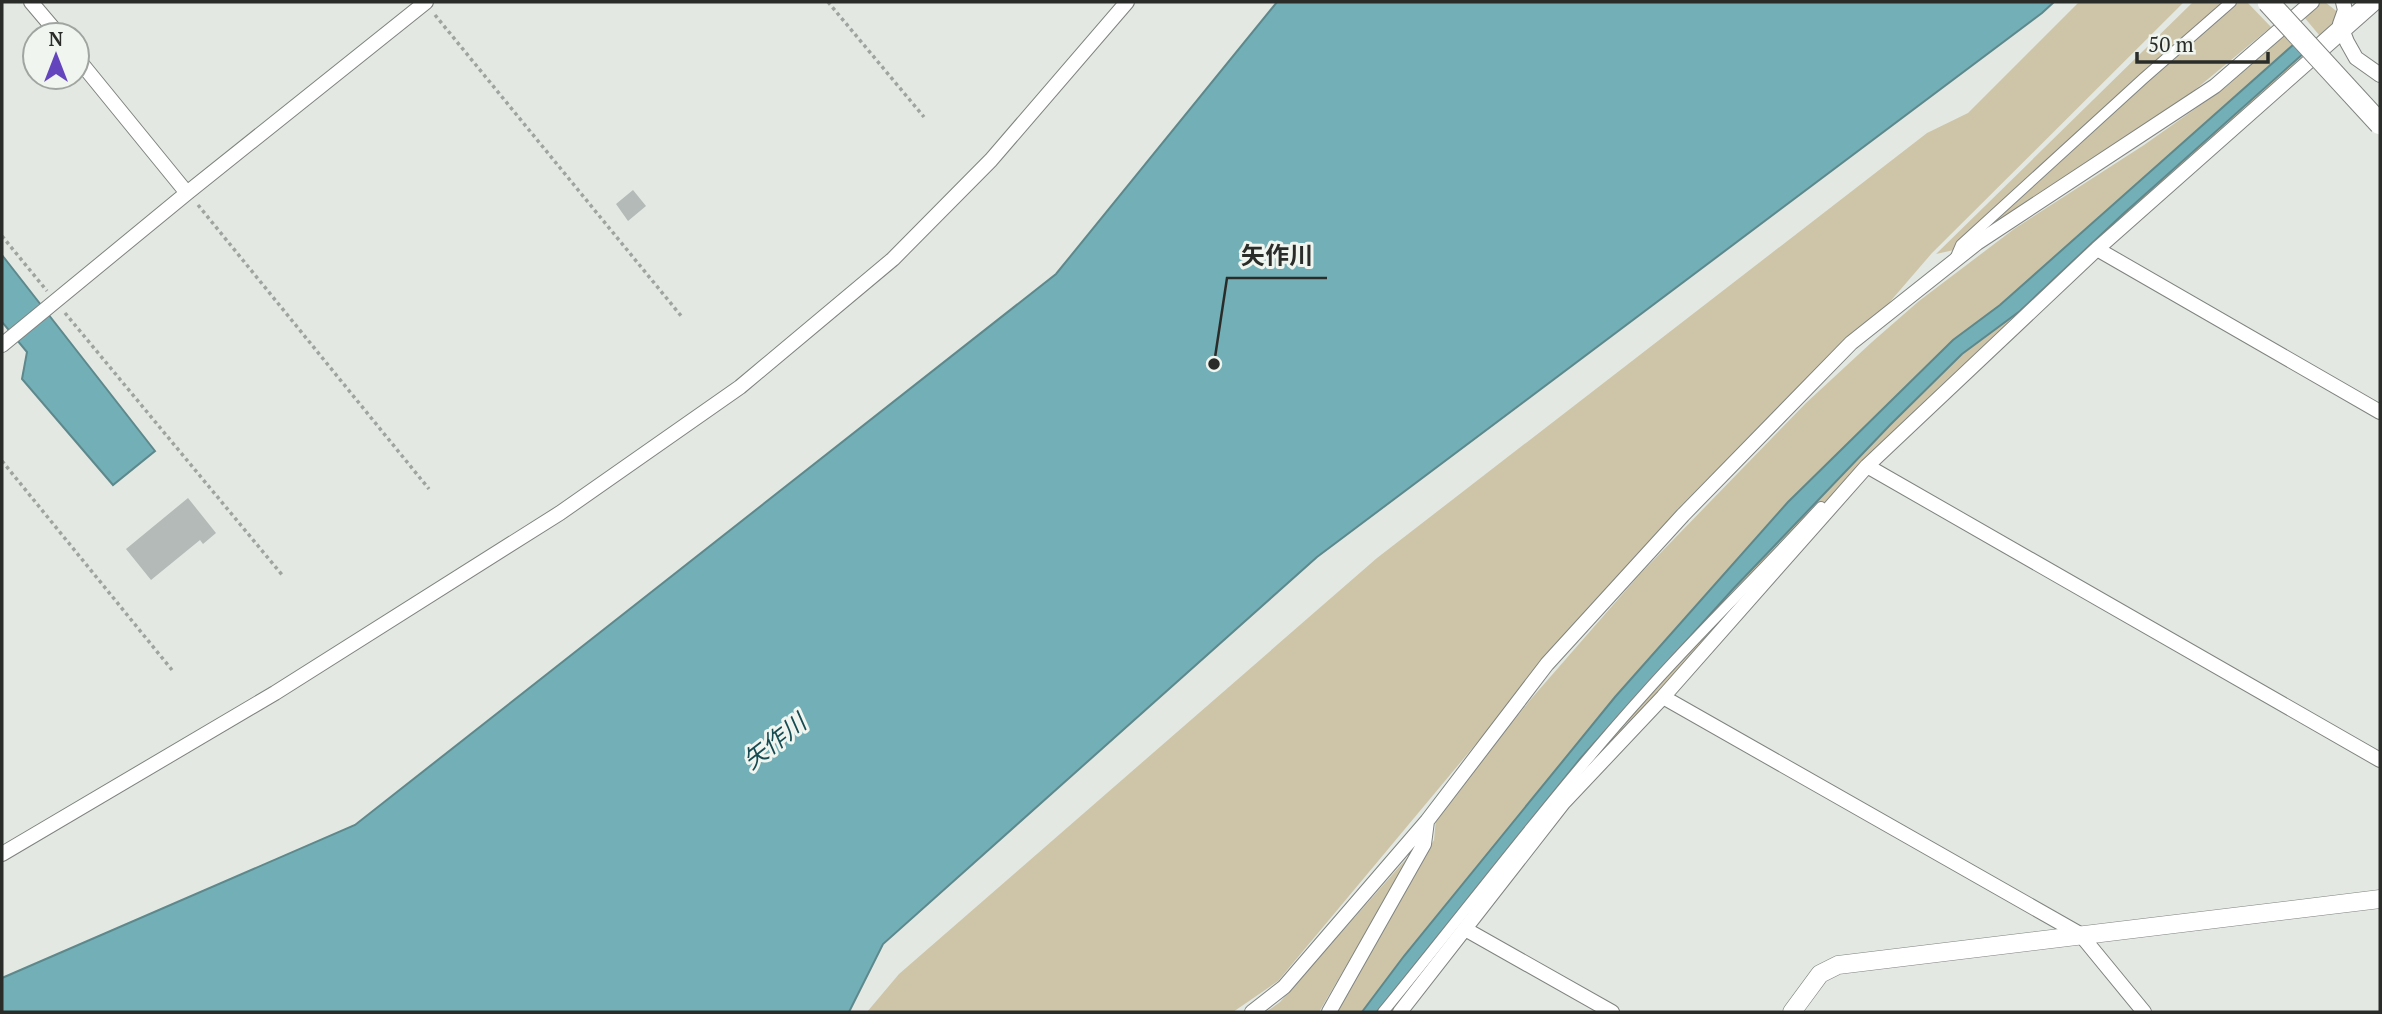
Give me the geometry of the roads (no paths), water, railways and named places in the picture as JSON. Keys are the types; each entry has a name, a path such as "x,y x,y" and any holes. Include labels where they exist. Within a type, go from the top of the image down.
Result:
{"main road":[{"path":"2268,2 2380,124"}],"street":[{"path":"31,2 47,21"},
{"path":"2,345 425,2"},
{"path":"2,854 275,693 560,513 740,387 893,259 990,160 1127,2"},
{"path":"1955,260 1961,246 2231,2"},
{"path":"1252,1012 1284,987 1427,821 1547,664 1683,515 1851,343 1977,243 2215,86 2312,2"},
{"path":"2343,2 2345,10 2342,28 2347,42 2356,58 2380,75"},
{"path":"1400,1012 1563,803 1663,697 1867,466 2097,249 2342,28 2365,2"},
{"path":"1383,1012 1553,801 1646,691 1766,568 1861,464 2143,200 2342,28 2376,2"},
{"path":"91,75 187,193"},
{"path":"2097,249 2380,412"},
{"path":"1867,466 2380,760"},
{"path":"1663,697 2080,934 2144,1012"},
{"path":"1329,1012 1424,844 1427,821"},
{"path":"1792,1012 1820,974 1838,965 2380,899"},
{"path":"1465,929 1612,1012"}],"water":[{"path":"1277,2 2054,2 1317,557 883,944 849,1012 2,1012 2,978 355,825 1056,274"},
{"path":"2294,44 2304,53 2122,215 2020,311 1962,354 1890,425 1734,588 1580,759 1377,1012 1362,1012 1404,956 1615,697 1788,502 1953,340 2000,305"},
{"path":"2,255 155,451 113,485 22,379 27,352 2,322"}],"place":[{"name":"矢作川","path":"1214,364"}]}
